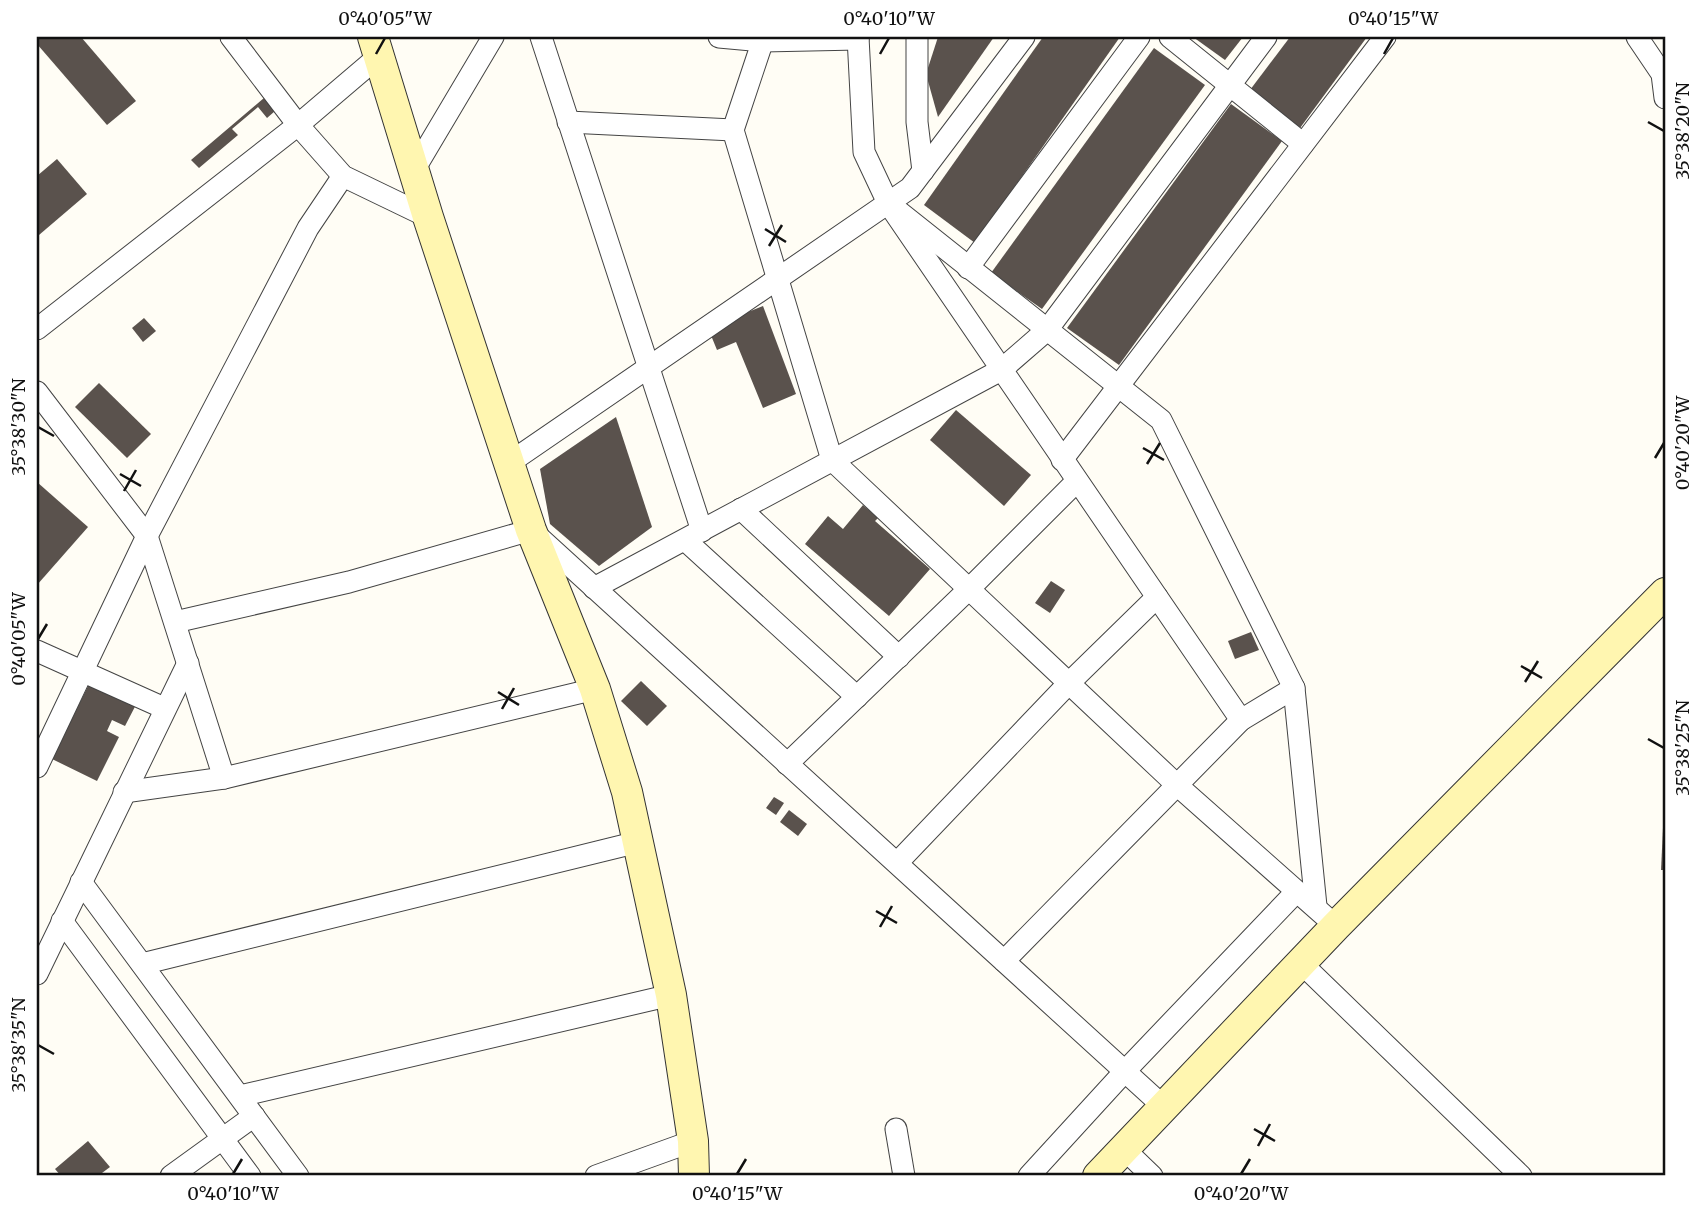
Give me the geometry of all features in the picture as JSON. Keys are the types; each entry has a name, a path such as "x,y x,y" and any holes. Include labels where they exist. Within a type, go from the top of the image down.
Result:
{"street":[{"path":"232,37 298,125 343,176 428,217"},
{"path":"414,170 493,37"},
{"path":"541,37 647,368 693,535 857,696"},
{"path":"719,37 858,38 864,152 888,204 1241,720"},
{"path":"917,37 917,122 923,153 923,171"},
{"path":"509,463 910,188 1024,37"},
{"path":"968,268 1139,37"},
{"path":"1170,37 1303,144"},
{"path":"594,588 1002,370 1047,330 1266,37"},
{"path":"1062,460 1385,37"},
{"path":"1637,37 1662,74 1665,98"},
{"path":"764,39 733,130 832,460 1178,786 1326,916"},
{"path":"37,328 298,125 376,46 428,217 531,530 595,689 628,792 671,995 693,1141 694,1176"},
{"path":"568,122 733,130"},
{"path":"37,768 147,536 308,228 343,176"},
{"path":"888,204 1161,420 1294,688 1326,916"},
{"path":"37,392 147,536 224,778"},
{"path":"787,764 1077,481"},
{"path":"741,509 898,657"},
{"path":"175,622 349,582 531,530"},
{"path":"531,530 1164,1107"},
{"path":"1098,1176 1301,963 1326,916 1665,593"},
{"path":"897,863 1069,683 1157,597"},
{"path":"37,651 164,708"},
{"path":"37,974 188,663"},
{"path":"1004,961 1241,720 1294,688"},
{"path":"124,792 224,778 595,689"},
{"path":"142,964 638,842"},
{"path":"81,881 298,1176"},
{"path":"1029,1176 1296,892"},
{"path":"62,921 250,1176"},
{"path":"1301,963 1521,1176"},
{"path":"240,1096 671,995"},
{"path":"171,1176 254,1116"},
{"path":"896,1129 904,1176"},
{"path":"596,1176 693,1141"},
{"path":"1124,1149 1152,1176"}],"building":[{"path":"37,37 81,37 136,101 107,125 37,44"},
{"path":"938,37 994,37 938,117 926,74"},
{"path":"1043,37 1120,37 975,243 924,205"},
{"path":"1193,37 1243,37 1225,60"},
{"path":"1290,37 1367,37 1300,128 1250,90"},
{"path":"1154,48 1205,85 1042,309 991,273"},
{"path":"271,92 282,105 267,118 258,107 232,129 238,135 199,168 191,160"},
{"path":"1231,104 1282,141 1119,365 1067,328"},
{"path":"57,159 87,194 39,235 37,176"},
{"path":"763,306 796,394 763,408 736,342 717,350 708,328"},
{"path":"144,318 156,331 143,342 132,328"},
{"path":"99,383 151,434 127,458 75,407"},
{"path":"956,410 1031,475 1004,506 930,440"},
{"path":"616,417 652,527 599,566 550,524 540,469"},
{"path":"37,482 88,527 37,585"},
{"path":"863,505 878,518 875,521 930,569 889,616 805,544 828,516 843,529"},
{"path":"1051,581 1065,590 1050,613 1035,603"},
{"path":"1251,632 1259,650 1235,659 1228,641"},
{"path":"95,672 141,695 125,726 112,720 107,731 119,737 97,781 52,759"},
{"path":"641,681 667,706 647,726 621,701"},
{"path":"774,797 784,803 776,815 766,808"},
{"path":"789,810 807,824 798,836 780,822"},
{"path":"1663,828 1665,870 1661,870"},
{"path":"88,1141 110,1167 98,1176 61,1176 55,1169"}]}
